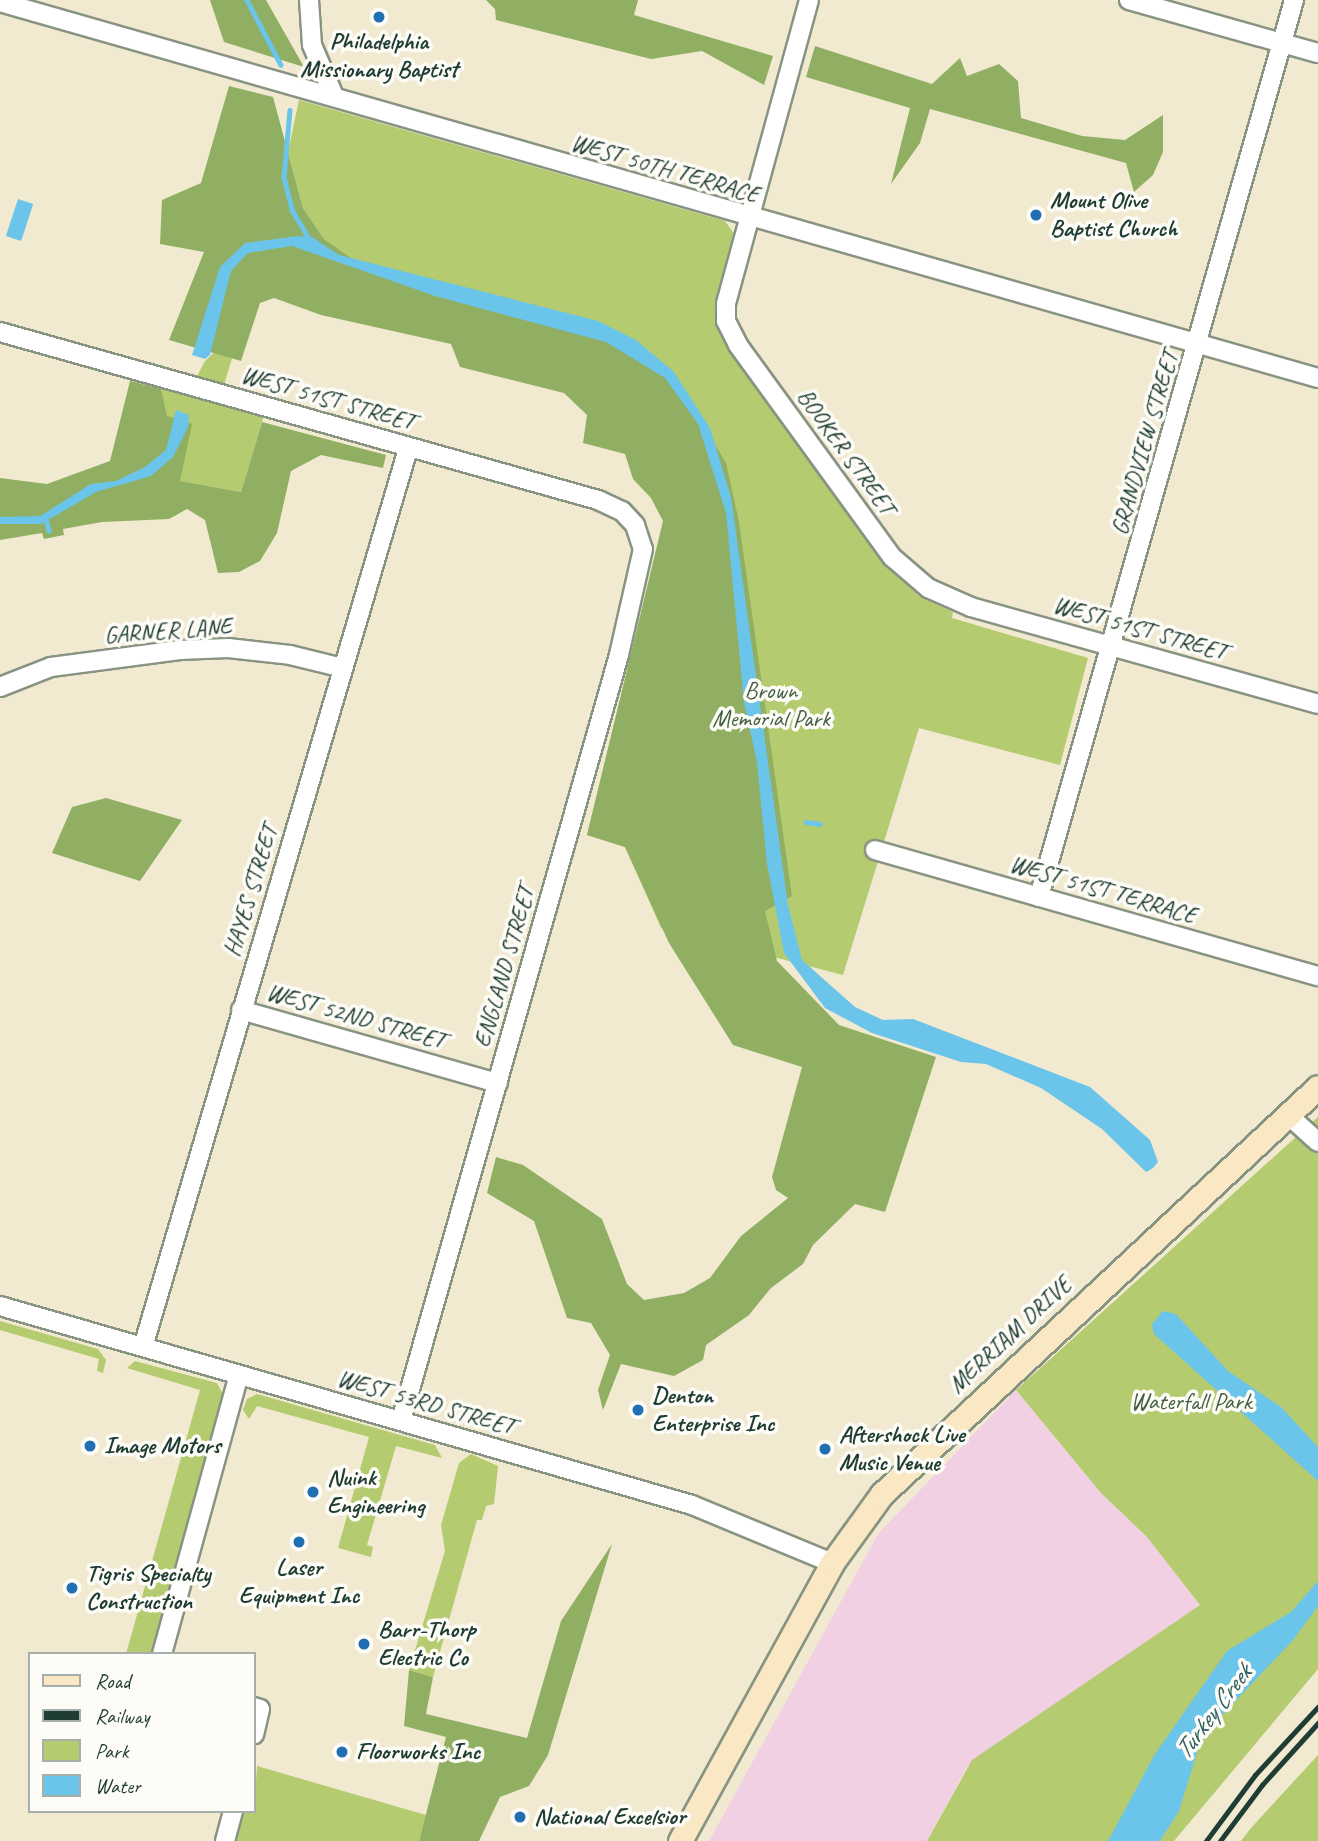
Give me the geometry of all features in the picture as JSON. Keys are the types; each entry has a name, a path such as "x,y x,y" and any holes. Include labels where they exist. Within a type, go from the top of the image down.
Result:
{"main road":[{"name":"MERRIAM DRIVE","path":"680,1841 832,1563 882,1494 927,1447 1318,1087"}],"street":[{"path":"309,0 312,45 334,96"},
{"path":"749,219 809,0"},
{"path":"1129,0 1318,53"},
{"name":"GRANDVIEW STREET","path":"1039,897 1199,345 1294,0"},
{"name":"WEST 50TH TERRACE","path":"0,2 334,96 749,219 1318,378"},
{"name":"BOOKER STREET","path":"749,219 725,315 738,345 892,557 911,576 950,599"},
{"name":"WEST 51ST STREET","path":"0,332 408,449 598,500 622,510 635,525"},
{"name":"HAYES STREET","path":"143,1348 408,449"},
{"name":"ENGLAND STREET","path":"401,1420 498,1083 639,574 643,549 635,525"},
{"name":"WEST 51ST STREET","path":"950,599 1318,704"},
{"name":"GARNER LANE","path":"0,687 51,667 180,650 228,648 277,653 343,668"},
{"name":"WEST 51ST TERRACE","path":"875,850 1318,976"},
{"name":"WEST 52ND STREET","path":"241,1010 498,1083"},
{"path":"1288,1115 1318,1142"},
{"name":"WEST 53RD STREET","path":"0,1306 692,1505 832,1563"},
{"path":"163,1652 239,1375"},
{"path":"256,1708 260,1709 256,1726"},
{"path":"225,1841 232,1813"}],"shaded area":[{"path":"1016,1390 1101,1493 1147,1537 1200,1605 967,1767 927,1841 709,1841 878,1534"}],"green space":[{"path":"210,0 266,0 304,67 224,42"},
{"path":"486,0 638,0 634,15 773,56 764,85 702,51 651,59 496,20 495,9"},
{"path":"815,46 932,84 960,58 967,76 999,64 1018,81 1021,118 1082,136 1125,140 1163,115 1163,152 1153,175 1134,192 1126,163 930,109 920,143 891,184 910,108 806,77"},
{"path":"229,86 273,97 303,208 324,239 353,259 593,322 669,368 726,463 739,522 792,896 765,911 777,961 839,1025 936,1057 885,1212 855,1204 813,1245 803,1264 771,1288 749,1315 706,1345 703,1360 674,1376 621,1364 603,1410 598,1390 610,1355 591,1323 567,1318 534,1221 487,1193 496,1157 523,1165 602,1219 627,1284 644,1300 684,1293 710,1278 741,1236 788,1198 776,1190 772,1177 802,1067 733,1045 669,943 625,847 587,835 663,521 651,498 633,479 625,454 583,443 587,415 564,393 460,367 451,344 321,315 274,298 260,303 241,361 169,340 204,252 160,244 162,200 201,183"},
{"name":"Brown Memorial Park","path":"299,100 725,221 735,235 717,300 720,335 885,564 920,597 953,612 952,618 1088,658 1060,765 919,728 843,975 661,928 625,847 587,835 692,408 296,280 247,308 224,385 196,378 205,361 223,344 235,302 353,259 324,239 303,208 288,152"},
{"path":"132,376 264,415 241,492 179,481 161,389 130,381"},
{"path":"130,381 161,389 167,416 192,424 180,481 241,492 262,422 386,455 383,468 321,455 291,471 277,533 260,561 239,572 218,573 205,520 187,509 169,519 102,522 63,529 64,535 44,539 42,533 0,540 0,478 47,484 110,461"},
{"path":"106,798 182,820 140,881 52,853 72,807"},
{"name":"Waterfall Park","path":"1318,1117 1318,1669 1174,1841 927,1841 972,1760 1200,1605 1147,1537 1101,1493 1016,1390"},
{"path":"0,1321 98,1349 106,1360 103,1373 97,1371 99,1359 0,1330"},
{"path":"135,1361 217,1383 225,1398 153,1652 127,1652 200,1390 127,1368"},
{"path":"257,1394 435,1445 442,1458 396,1446 367,1545 373,1547 371,1557 338,1548 369,1437 257,1406 249,1419 243,1410 247,1399"},
{"path":"471,1454 498,1466 494,1504 486,1506 482,1520 477,1520 433,1677 409,1670 445,1551 441,1525 459,1463"},
{"path":"612,1544 548,1755 529,1786 500,1797 479,1841 419,1841 446,1737 404,1726 409,1670 433,1677 426,1714 527,1738 561,1621"},
{"path":"1318,1755 1318,1841 1241,1841 1251,1828"},
{"path":"257,1766 426,1815 419,1841 236,1841 244,1813 256,1813"}],"water":[{"path":"18,199 33,204 21,241 6,236"},
{"path":"299,236 312,237 339,255 598,321 636,340 674,372 710,428 731,497 788,905 802,960 855,1007 883,1020 913,1019 1090,1087 1150,1140 1158,1162 1153,1168 1146,1172 1102,1129 1041,1088 986,1064 961,1062 872,1033 825,1008 784,953 767,864 757,763 744,702 726,513 698,424 665,378 606,342 435,296 292,246 248,253 231,271 210,355 205,359 192,355 220,267 245,243"},
{"path":"176,410 189,415 188,427 173,457 151,476 96,492 41,524 0,524 0,517 40,516 91,484 116,481 145,467 166,450"},
{"path":"1163,1311 1176,1314 1228,1371 1281,1407 1318,1447 1318,1481 1154,1334 1152,1324"},
{"name":"Turkey Creek","path":"1318,1581 1318,1606 1293,1640 1211,1727 1198,1749 1179,1811 1160,1841 1108,1841 1155,1754 1227,1651 1291,1612"}],"waterway":[{"path":"247,0 281,65"},
{"path":"290,110 284,177 292,210 310,240"},
{"path":"46,518 49,531"},
{"path":"806,822 820,824"}],"railway":[{"path":"1206,1841 1255,1775 1318,1707"},
{"path":"1220,1841 1262,1785 1318,1723"}],"place":[{"name":"Philadelphia Missionary Baptist","path":"379,17"},
{"name":"Mount Olive Baptist Church","path":"1036,215"},
{"name":"Denton Enterprise Inc","path":"638,1410"},
{"name":"Image Motors","path":"90,1446"},
{"name":"Aftershock Live Music Venue","path":"825,1449"},
{"name":"Nuink Engineering","path":"313,1492"},
{"name":"Laser Equipment Inc","path":"299,1542"},
{"name":"Tigris Specialty Construction","path":"72,1588"},
{"name":"Barr-Thorp Electric Co","path":"364,1644"},
{"name":"Floorworks Inc","path":"342,1752"},
{"name":"National Excelsior","path":"520,1817"}]}
